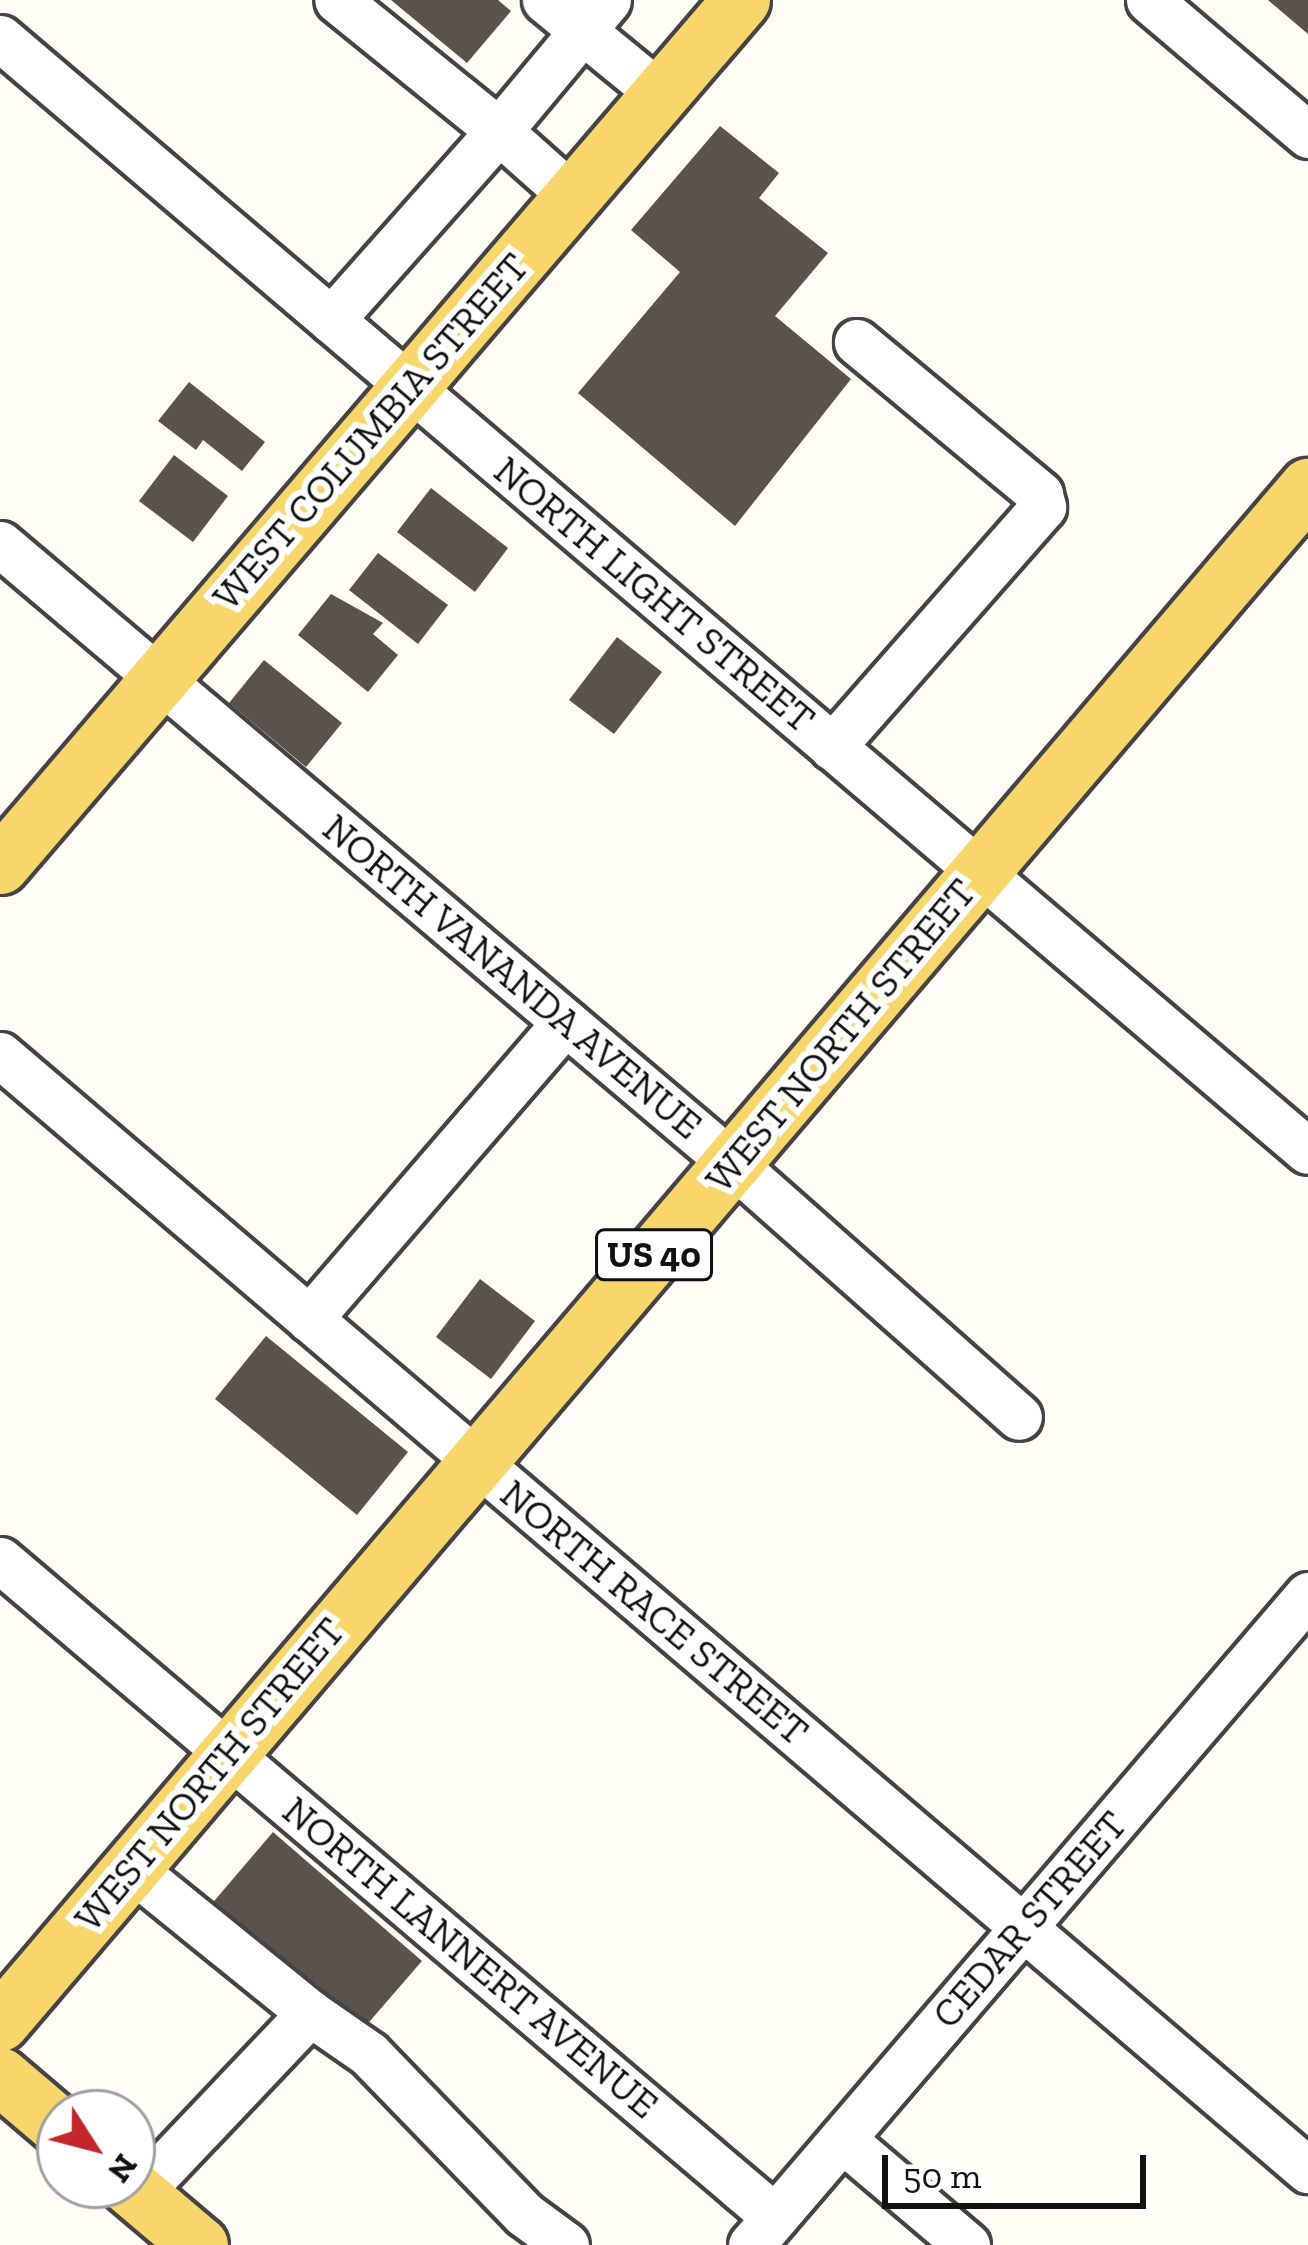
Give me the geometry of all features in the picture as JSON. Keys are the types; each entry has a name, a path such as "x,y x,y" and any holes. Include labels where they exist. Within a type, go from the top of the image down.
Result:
{"main road":[{"name":"WEST COLUMBIA STREET","path":"0,865 741,0"},
{"name":"WEST NORTH STREET","path":"0,2022 1308,488"},
{"path":"0,2076 36,2107"},
{"path":"156,2209 199,2245"}],"street":[{"path":"0,27 9,0"},
{"path":"337,0 573,196"},
{"path":"545,0 595,15 660,94"},
{"path":"1149,0 1308,135"},
{"path":"332,320 595,15"},
{"name":"NORTH LIGHT STREET","path":"0,38 1308,1151"},
{"path":"832,747 1043,506 1040,494 857,343"},
{"name":"NORTH VANANDA AVENUE","path":"0,544 732,1163 1018,1417"},
{"path":"309,1319 566,1022"},
{"name":"NORTH RACE STREET","path":"0,1055 1024,1928 1299,2143"},
{"name":"NORTH LANNERT AVENUE","path":"0,1560 763,2231"},
{"name":"CEDAR STREET","path":"763,2231 1024,1928 1299,1625"},
{"path":"131,1868 310,2013 369,2054 524,2214 566,2245"},
{"path":"156,2166 310,2013"},
{"path":"842,2139 968,2245"}],"building":[{"path":"391,0 498,0 511,11 467,63"},
{"path":"1268,0 1308,0 1308,34"},
{"path":"720,126 779,173 759,198 828,253 775,316 851,379 735,526 578,393 680,272 631,230"},
{"path":"189,382 265,442 242,471 203,440 196,450 158,421"},
{"path":"174,455 228,496 193,542 139,501"},
{"path":"431,488 508,548 475,592 397,532"},
{"path":"378,553 448,605 418,644 349,590"},
{"path":"331,594 383,623 373,634 398,655 368,692 298,635"},
{"path":"617,637 662,672 614,734 569,700"},
{"path":"264,660 342,723 306,767 229,703"},
{"path":"480,1279 535,1321 491,1379 436,1337"},
{"path":"266,1336 408,1452 357,1515 215,1399"},
{"path":"273,1832 422,1961 357,2036 209,1907"}]}
